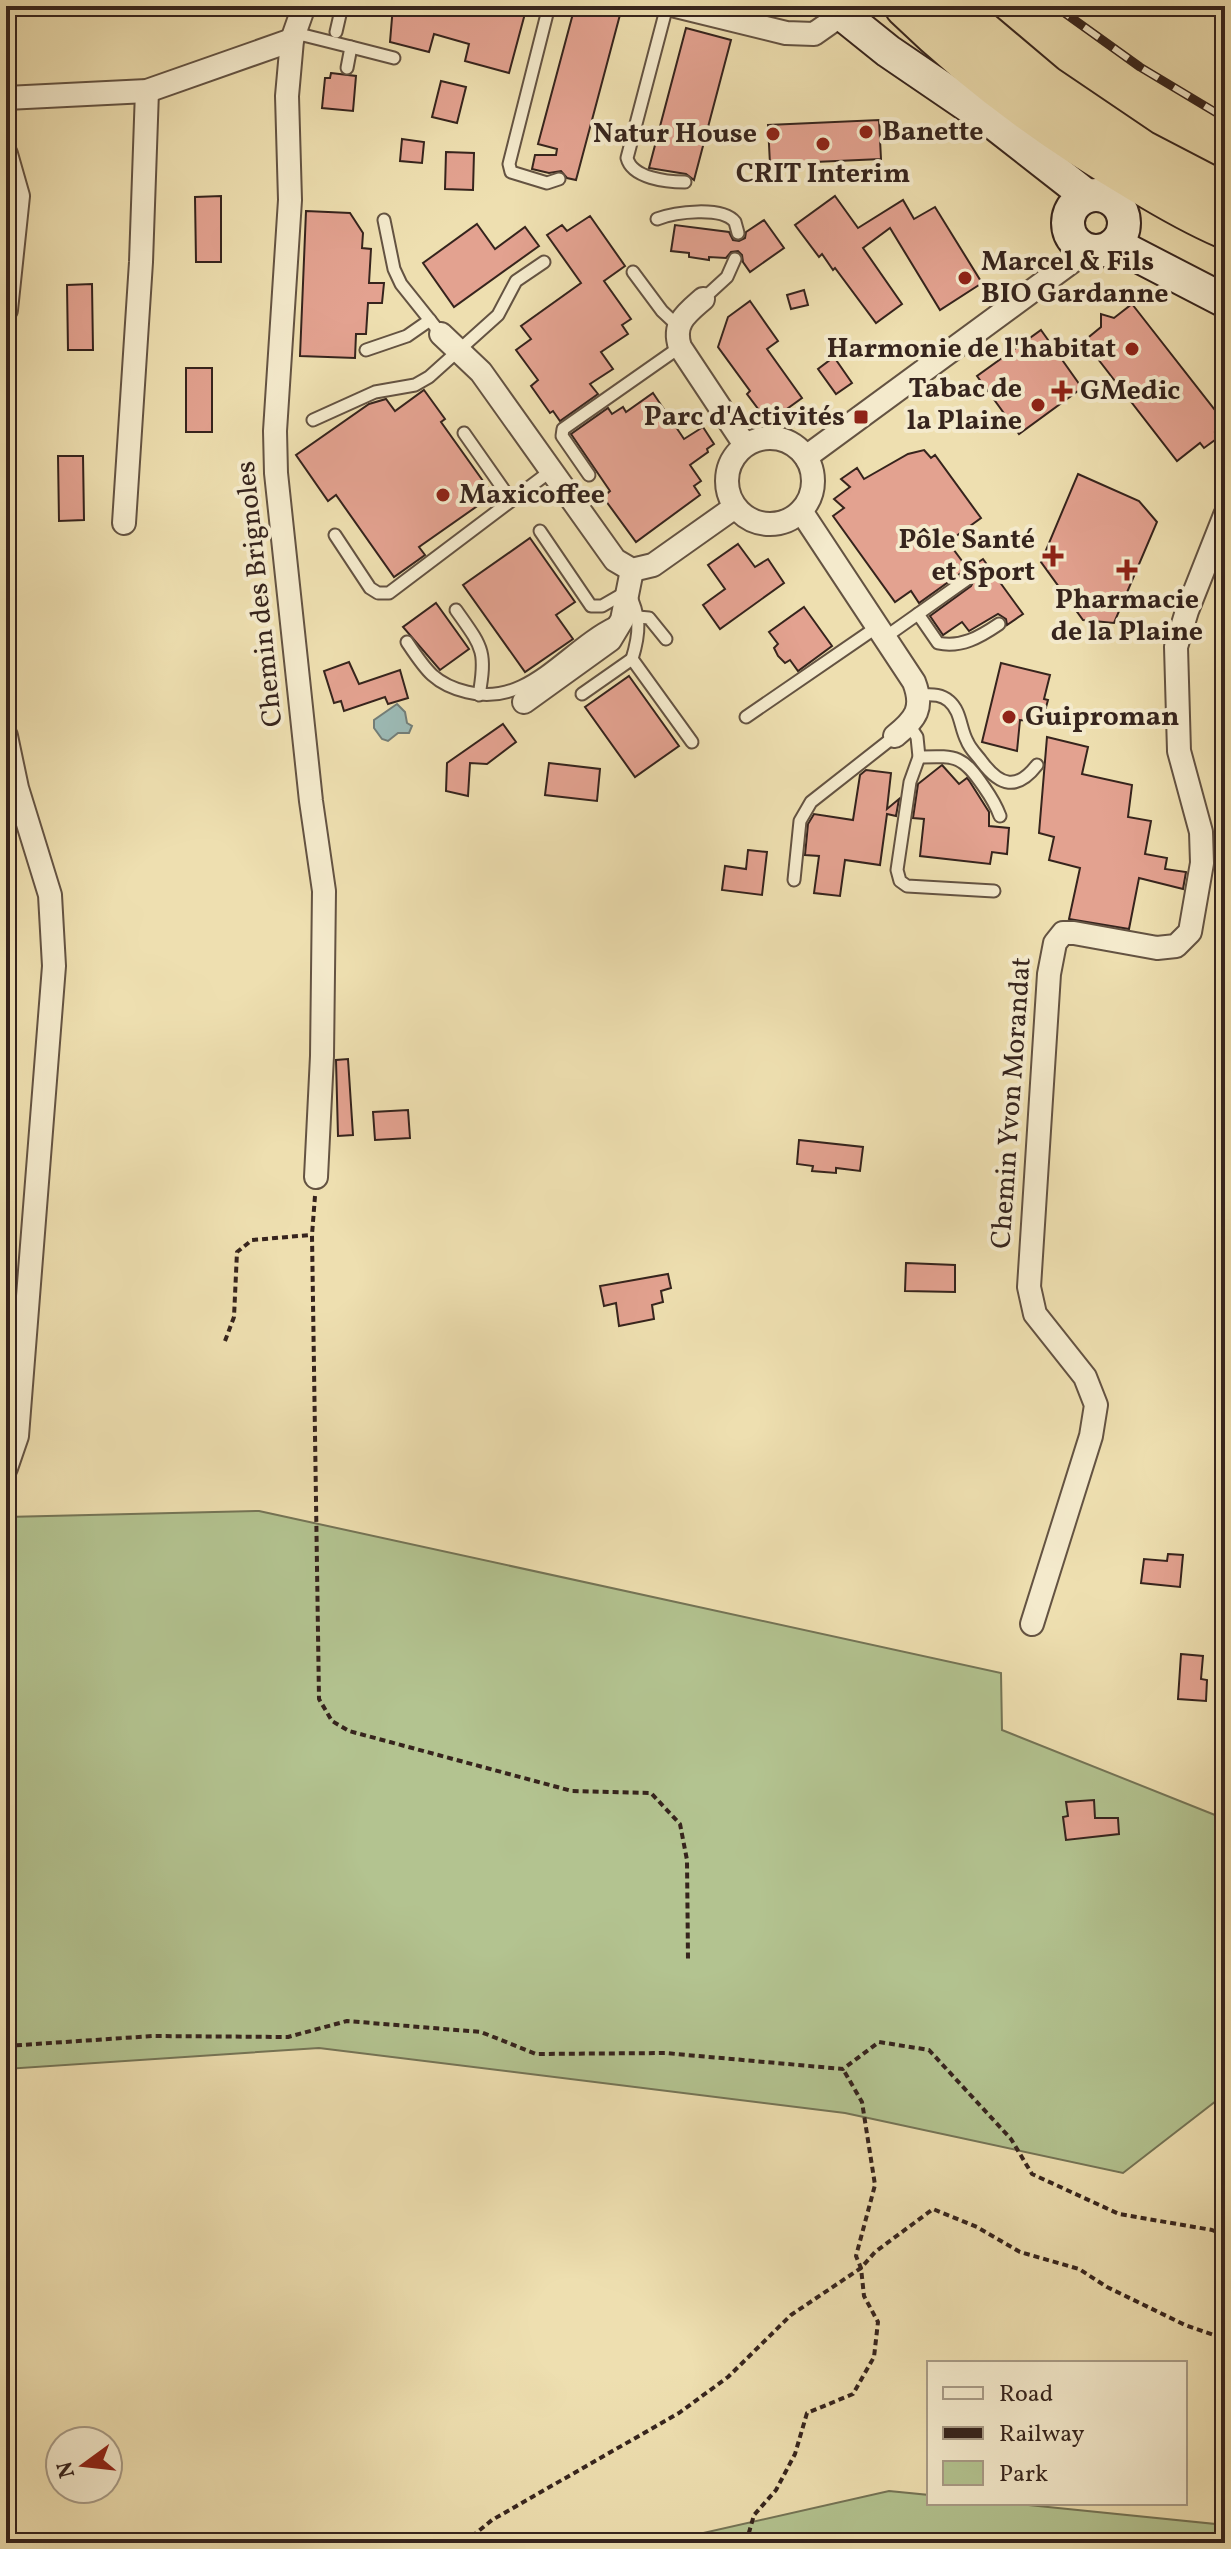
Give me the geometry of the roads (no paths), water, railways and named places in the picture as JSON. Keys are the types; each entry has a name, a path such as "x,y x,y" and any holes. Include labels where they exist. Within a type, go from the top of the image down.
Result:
{"highway":[{"path":"906,6 997,86 1081,148 1225,227"},
{"path":"950,6 1046,87 1142,152 1225,195"}],"street":[{"name":"Chemin des Brignoles","path":"304,6 293,37 287,96 290,200 275,431 276,473 311,801 324,891 322,1056 316,1177"},
{"path":"676,6 798,34 814,34 844,9 888,51 1008,134 1085,226 1225,301"},
{"path":"6,98 147,91 293,37"},
{"path":"124,523 141,262 147,91"},
{"path":"6,154 18,196 6,310"},
{"path":"806,457 1085,226 1137,235 1225,279"},
{"path":"703,299 685,314 679,336 745,445"},
{"path":"435,327 481,372 630,581 630,618 610,640 524,702"},
{"path":"771,437 785,440 806,457 812,470 813,485 801,511 780,523 767,524 744,516 735,507 729,494 729,467 735,454 745,445 771,437"},
{"path":"630,581 735,507"},
{"path":"801,511 914,682 919,695 918,709 902,730"},
{"name":"Chemin Yvon Morandat","path":"1032,1624 1091,1436 1096,1405 1085,1377 1035,1314 1029,1287 1049,974 1055,943 1063,933 1157,948 1176,946 1190,932 1202,863 1201,832 1179,751 1176,647 1225,515"},
{"path":"6,736 17,788 50,895 54,966 17,1436 6,1468"}],"lane":[{"path":"336,32 342,6"},
{"path":"549,6 509,164 511,172 547,183 559,179"},
{"path":"667,6 627,158 629,167 636,173 685,182"},
{"path":"293,37 394,58"},
{"path":"347,68 351,47"},
{"path":"657,219 678,213 724,214 735,222 738,233"},
{"path":"366,350 435,327 401,284 394,269 384,220"},
{"path":"703,299 727,277 735,259"},
{"path":"313,420 375,392 415,385 429,377 498,315 516,281 544,262"},
{"path":"589,475 562,436 563,429 679,336 633,272"},
{"path":"464,433 511,500"},
{"path":"335,535 370,588 378,593 389,593 552,470"},
{"path":"540,531 591,606 602,606 630,581"},
{"path":"746,717 880,633 918,614 966,580"},
{"path":"456,610 483,653 479,695"},
{"path":"918,614 938,643 944,645 971,641 999,624"},
{"path":"407,642 434,679 453,689 499,696 518,690 542,667 608,626 630,618 649,618 666,639"},
{"path":"582,694 632,659 638,639 630,618"},
{"path":"632,659 692,742"},
{"path":"919,695 939,695 949,701 956,709 966,741 994,777 1014,782 1028,777 1037,765"},
{"path":"794,880 800,821 811,802 902,730 917,737 919,757 910,782 897,870 900,881 907,886 994,891"},
{"path":"919,757 947,756 969,765 997,805 1000,816"}],"water":[{"path":"397,704 405,712 407,723 412,726 409,733 398,733 388,741 382,739 374,728 374,720"}],"railway":[{"path":"1055,6 1140,67 1225,118"}],"place":[{"name":"Banette","path":"866,132"},
{"name":"Natur House","path":"773,134"},
{"name":"CRIT Interim","path":"823,144"},
{"name":"Marcel & Fils BIO Gardanne","path":"965,278"},
{"name":"Harmonie de l'habitat","path":"1132,349"},
{"name":"GMedic","path":"1062,391"},
{"name":"Tabac de la Plaine","path":"1038,405"},
{"name":"Parc d'Activités","path":"861,417"},
{"name":"Maxicoffee","path":"443,495"},
{"name":"Pôle Santé et Sport","path":"1053,556"},
{"name":"Pharmacie de la Plaine","path":"1127,570"},
{"name":"Guiproman","path":"1009,717"}]}
